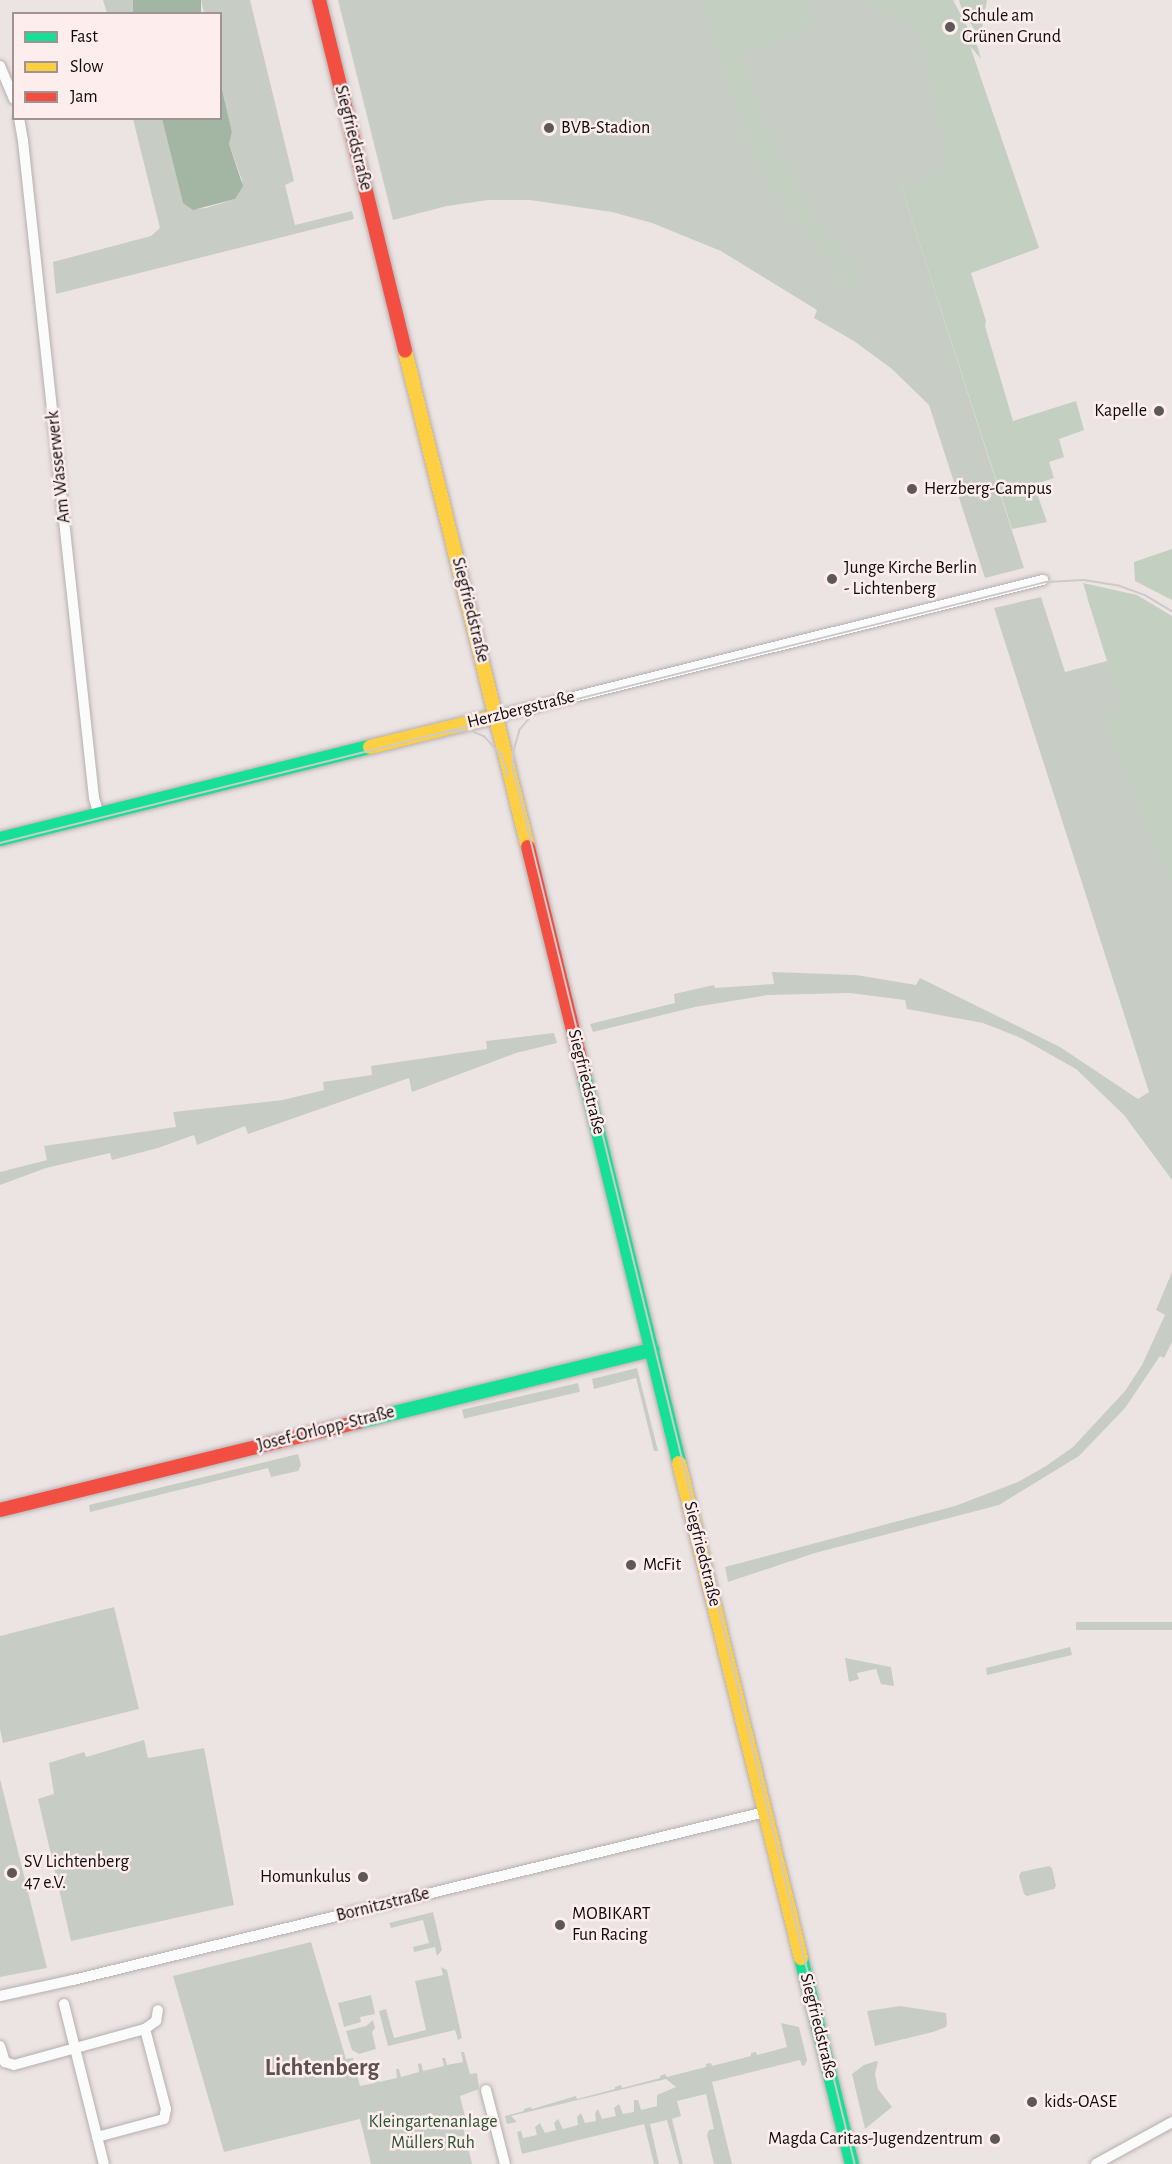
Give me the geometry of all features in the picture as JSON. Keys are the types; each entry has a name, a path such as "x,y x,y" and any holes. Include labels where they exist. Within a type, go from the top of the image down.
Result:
{"street":[{"name":"Siegfriedstraße","path":"319,0 852,2164"},
{"path":"0,66 12,94"},
{"name":"Am Wasserwerk","path":"19,120 94,798 99,815"},
{"name":"Herzbergstraße","path":"0,839 1042,580"},
{"name":"Josef-Orlopp-Straße","path":"0,1510 652,1350"},
{"name":"Bornitzstraße","path":"0,1996 62,1983 765,1812"},
{"path":"64,2004 104,2164"},
{"path":"0,2046 5,2062 14,2065 145,2029 156,2021 158,2010"},
{"path":"98,2137 164,2119 166,2109 145,2029"},
{"path":"486,2090 505,2164"},
{"path":"1096,2164 1172,2122"}],"green space":[{"path":"103,0 133,0 136,12 107,12"},
{"path":"201,0 250,0 294,181 285,185 295,225 352,211 354,219 56,294 53,262 151,236 160,228 133,120 162,120 183,202 195,209 235,199 242,180 229,144 232,132 222,89 222,12 204,12"},
{"path":"338,0 914,0 951,170 901,186 1024,568 985,578 929,405 892,369 854,341 814,318 817,310 721,251 652,223 612,212 530,200 488,200 447,206 393,220"},
{"path":"1041,597 1065,672 1107,661 1087,597 1172,634 1172,1180 1124,1115 1076,1069 1021,1038 983,1023 907,1009 905,1000 850,993 768,995 695,1007 593,1032 590,1024 675,1003 674,994 714,985 715,988 774,984 772,972 856,975 916,985 920,978 1060,1047 1138,1099 1149,1092 994,608"},
{"path":"554,1033 557,1043 516,1053 412,1092 409,1078 248,1134 245,1126 197,1145 194,1135 158,1148 112,1160 110,1153 46,1168 0,1185 0,1172 47,1160 44,1146 176,1127 173,1112 283,1100 324,1090 323,1082 372,1075 371,1066 487,1049 486,1041"},
{"path":"1172,1272 1172,1342 1164,1358 1160,1356 1125,1408 1079,1456 999,1505 815,1553 728,1582 725,1567 955,1506 1018,1482 1046,1466 1073,1447 1125,1391 1142,1365 1165,1315 1156,1310"},
{"path":"637,1368 658,1451 654,1451 636,1378 594,1389 592,1379"},
{"path":"578,1383 580,1392 464,1419 462,1410"},
{"path":"298,1454 301,1465 298,1471 271,1477 268,1468 90,1512 89,1505"},
{"path":"114,1607 139,1709 3,1743 0,1729 0,1636"},
{"path":"1076,1622 1172,1622 1172,1630 1076,1630"},
{"path":"1070,1647 1072,1655 987,1675 986,1668"},
{"path":"845,1658 891,1667 894,1686 881,1684 876,1669 857,1673 859,1679 849,1682"},
{"path":"144,1740 148,1758 204,1748 234,1905 71,1941 38,1799 54,1794 49,1763 84,1752 86,1757"},
{"name":"SV Lichtenberg 47 e.V.","path":"0,1779 47,1968 0,1977"},
{"path":"1049,1866 1052,1868 1056,1886 1054,1889 1027,1896 1024,1894 1019,1876 1021,1872"},
{"path":"433,1912 442,1950 437,1956 435,1947 414,1952 413,1947 429,1943 423,1920 391,1928 389,1923"},
{"name":"Kleingartenanlage Müllers Ruh","path":"311,1942 346,2059 353,2058 360,2086 375,2083 373,2075 377,2074 379,2082 397,2078 396,2069 399,2069 401,2077 419,2072 418,2064 421,2063 423,2071 444,2066 442,2058 445,2058 447,2065 463,2062 461,2052 464,2052 470,2074 477,2073 479,2089 460,2096 467,2125 463,2126 472,2164 371,2164 360,2119 224,2152 173,1976"},
{"path":"441,1967 447,1970 462,2038 458,2040 455,2030 388,2046 379,2011 386,2009 394,2038 426,2030 415,1981 443,1975"},
{"path":"371,1995 375,2014 360,2017 361,2022 344,2027 338,2003"},
{"path":"900,2006 946,2013 946,2027 875,2046 867,2011"},
{"path":"373,2020 375,2028 372,2032 376,2049 359,2054 352,2050 346,2031 366,2026"},
{"path":"781,2023 799,2027 807,2060 805,2065 802,2066 800,2060 712,2082 732,2164 714,2164 707,2135 709,2130 714,2129 706,2094 677,2101 681,2116 672,2119 683,2164 679,2164 667,2120 650,2124 659,2164 654,2164 644,2124 522,2154 517,2132 521,2131 523,2138 537,2135 535,2127 540,2123 545,2133 556,2130 554,2123 558,2119 563,2129 578,2125 577,2117 581,2113 585,2123 596,2121 595,2113 598,2109 602,2119 616,2116 614,2108 619,2104 623,2114 634,2112 634,2100 638,2100 641,2110 657,2106 657,2095 676,2087 666,2079 511,2116 517,2122 507,2124 505,2116 531,2107 532,2109 576,2096 577,2099 615,2089 621,2085 622,2088 660,2078 665,2074 667,2077 706,2067 706,2064 711,2063 712,2066 751,2056 751,2053 756,2052 757,2055 787,2047"},
{"path":"878,2062 875,2074 878,2089 892,2107 865,2129 852,2074 864,2065"}],"shaded area":[{"path":"133,0 201,0 201,12 133,12"},
{"path":"702,0 804,0 813,24 742,56 759,108 799,193 868,289 860,297 769,180 739,113"},
{"path":"859,0 953,0 977,45 981,59 970,46 1039,248 971,273 986,321 985,326 1013,421 1076,401 1084,430 1059,439 1064,457 1049,462 1054,478 1034,485 1047,522 1012,529 901,186 950,170 919,24 891,17 886,8"},
{"path":"959,0 987,0 980,39 961,7"},
{"path":"222,89 232,132 229,144 243,186 235,199 193,210 183,203 162,120 222,120"},
{"path":"1172,549 1172,600 1135,581 1134,562"},
{"path":"1083,583 1137,595 1172,616 1172,883 1106,724 1109,716 1122,706"}],"tram line":[{"path":"0,843 1046,582 1084,580 1120,586 1145,595 1172,611"},
{"path":"561,703 532,716 520,730 513,754 514,771 855,2164"},
{"path":"440,733 469,730 484,736 502,755 508,775"}],"traffic: fast":[{"path":"0,839 370,747"},
{"path":"584,1075 679,1463"},
{"path":"358,1422 652,1350"},
{"path":"801,1958 852,2164"}],"traffic: slow":[{"path":"405,351 528,847"},
{"path":"370,747 497,716"},
{"path":"679,1463 801,1958"}],"traffic: jam":[{"path":"319,0 405,351"},
{"path":"528,847 584,1075"},
{"path":"0,1510 358,1422"}],"place":[{"name":"Schule am Grünen Grund","path":"950,27"},
{"name":"BVB-Stadion","path":"549,128"},
{"name":"Kapelle","path":"1159,411"},
{"name":"Herzberg-Campus","path":"912,489"},
{"name":"Junge Kirche Berlin - Lichtenberg","path":"832,579"},
{"name":"McFit","path":"631,1565"},
{"name":"SV Lichtenberg 47 e.V.","path":"12,1873"},
{"name":"Homunkulus","path":"363,1877"},
{"name":"MOBIKART Fun Racing","path":"560,1925"},
{"name":"kids-OASE","path":"1032,2102"},
{"name":"Magda Caritas-Jugendzentrum","path":"995,2139"}],"district":[{"name":"Lichtenberg","path":"322,2069"}]}
